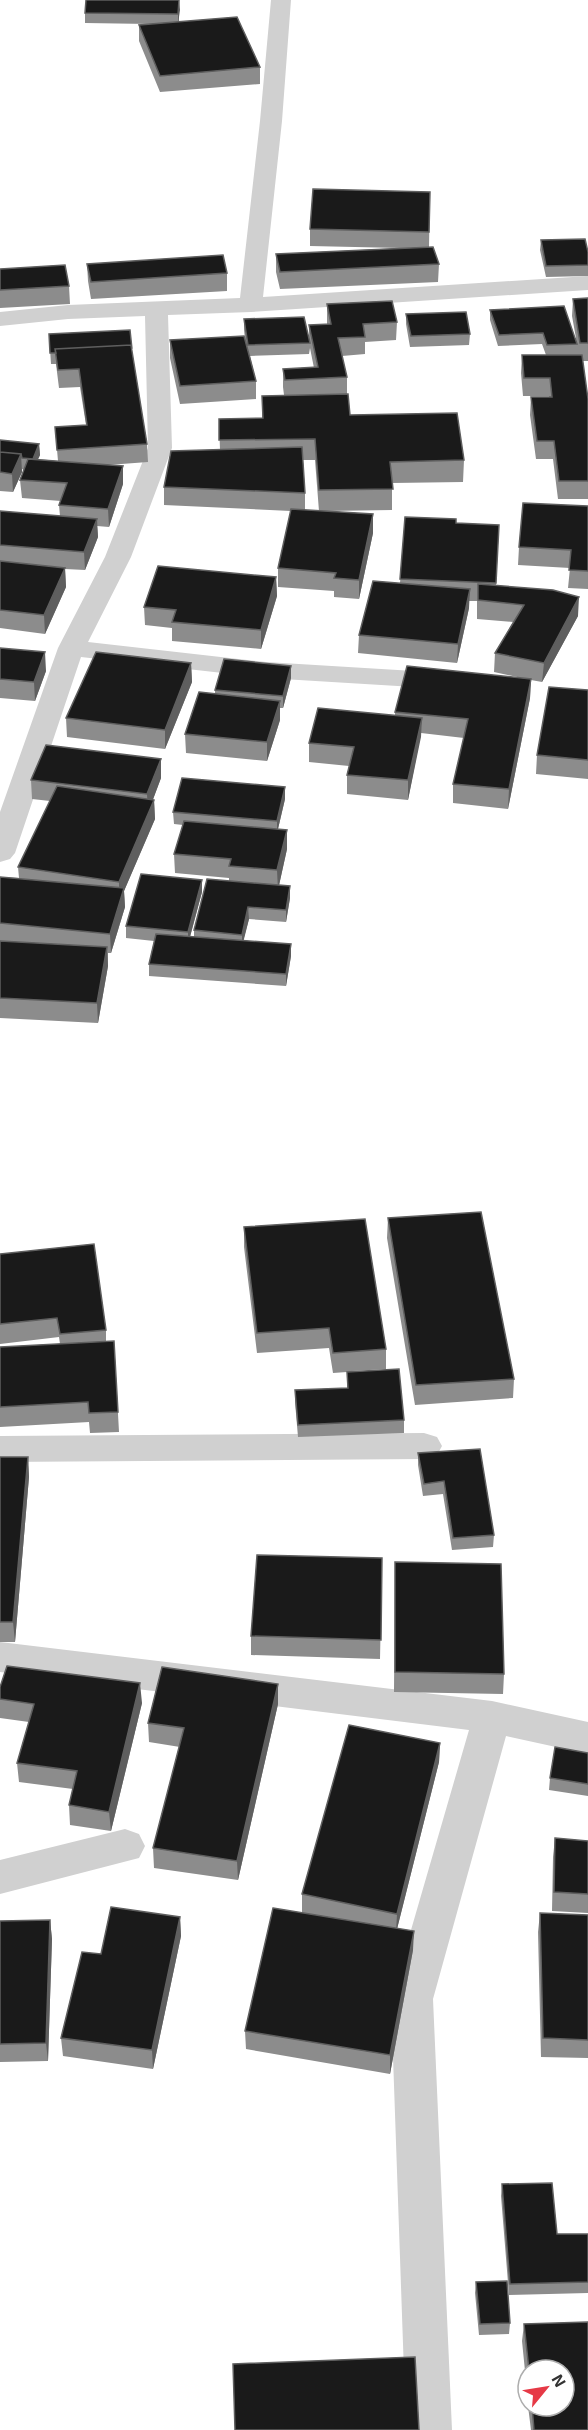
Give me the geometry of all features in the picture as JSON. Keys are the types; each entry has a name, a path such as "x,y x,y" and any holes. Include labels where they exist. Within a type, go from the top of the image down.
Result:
{"street":[{"path":"251,305 272,122 281,0"},
{"path":"0,319 68,312 251,305 588,283"},
{"path":"0,853 71,648 118,557 160,448 156,310"},
{"path":"71,648 266,670 467,682"},
{"path":"0,1449 424,1446"},
{"path":"0,1657 492,1717 588,1738"},
{"path":"429,2430 412,1999 492,1717"},
{"path":"0,1877 125,1846"}],"building":[{"path":"86,0 179,0 178,14 85,13"},
{"path":"237,17 260,67 160,76 139,25"},
{"path":"313,189 430,192 429,232 310,229"},
{"path":"585,239 588,265 546,266 541,240"},
{"path":"433,247 439,264 280,272 276,254"},
{"path":"223,255 227,273 91,282 87,264"},
{"path":"65,265 69,286 0,290 0,269"},
{"path":"588,298 588,343 580,343 573,299"},
{"path":"392,301 397,322 363,324 365,337 338,338 347,377 285,380 283,369 318,367 309,325 331,324 327,304"},
{"path":"564,306 577,344 547,345 543,333 499,335 490,310"},
{"path":"466,312 470,334 411,336 406,314"},
{"path":"304,317 310,343 248,345 244,319"},
{"path":"130,330 132,349 131,345 55,349 56,353 50,353 49,334"},
{"path":"244,336 256,381 180,386 170,340"},
{"path":"131,345 147,444 57,450 55,427 87,425 79,369 58,370 55,349"},
{"path":"522,355 582,355 588,399 588,481 559,481 554,441 537,441 531,397 552,397 550,378 524,378"},
{"path":"348,394 350,415 457,413 464,460 390,462 393,489 319,490 315,439 219,440 219,419 263,418 262,396"},
{"path":"0,440 39,444 33,459 22,458 21,454 0,452"},
{"path":"302,447 305,493 164,487 171,451"},
{"path":"0,452 21,454 12,474 0,472"},
{"path":"28,459 123,466 108,509 59,505 67,483 20,480"},
{"path":"523,503 588,506 588,571 569,570 571,550 519,547"},
{"path":"291,509 373,514 359,580 334,578 336,573 278,568"},
{"path":"0,511 97,519 84,552 0,545"},
{"path":"405,517 456,519 456,523 499,525 496,583 400,579"},
{"path":"0,561 65,568 44,615 0,610"},
{"path":"158,566 276,577 261,630 172,622 176,610 144,607"},
{"path":"373,581 470,589 458,644 359,635"},
{"path":"478,584 553,590 579,597 544,663 495,653 524,605 478,600"},
{"path":"0,648 45,652 34,682 0,679"},
{"path":"96,652 191,663 165,730 66,718"},
{"path":"224,659 291,666 283,696 215,690"},
{"path":"407,666 531,679 509,789 453,784 468,719 395,712"},
{"path":"549,687 588,690 588,760 537,755"},
{"path":"199,692 280,701 267,742 185,734"},
{"path":"318,708 422,718 408,780 347,775 354,747 309,743"},
{"path":"46,745 161,759 147,794 31,780"},
{"path":"182,778 285,787 277,821 173,812"},
{"path":"57,786 154,800 119,882 18,867"},
{"path":"184,821 287,830 277,870 229,866 231,859 174,854"},
{"path":"141,874 202,880 188,932 126,926"},
{"path":"0,877 124,888 110,934 0,923"},
{"path":"207,879 290,886 286,910 248,907 242,935 194,930"},
{"path":"156,934 291,944 286,974 149,964"},
{"path":"0,941 107,947 97,1003 0,998"},
{"path":"481,1212 514,1379 416,1385 388,1218"},
{"path":"365,1219 386,1349 333,1353 329,1328 257,1333 244,1227"},
{"path":"94,1244 106,1330 60,1334 57,1318 0,1324 0,1254"},
{"path":"114,1341 118,1412 89,1413 88,1402 0,1407 0,1347"},
{"path":"399,1369 404,1420 298,1425 295,1390 348,1388 347,1372"},
{"path":"480,1449 494,1535 453,1538 444,1481 424,1484 418,1453"},
{"path":"0,1457 28,1457 13,1622 0,1622"},
{"path":"257,1555 382,1558 381,1640 251,1636"},
{"path":"395,1562 501,1564 504,1674 395,1672"},
{"path":"7,1666 140,1683 109,1812 69,1805 77,1771 17,1763 34,1704 0,1699 0,1687"},
{"path":"162,1667 278,1684 237,1861 153,1848 184,1728 148,1723"},
{"path":"349,1725 440,1743 397,1914 302,1894"},
{"path":"555,1747 588,1753 588,1784 550,1778"},
{"path":"555,1838 588,1841 588,1894 554,1892"},
{"path":"111,1907 180,1917 152,2050 61,2038 82,1952 101,1954"},
{"path":"273,1908 414,1931 390,2055 245,2031"},
{"path":"540,1913 588,1915 588,2040 543,2038"},
{"path":"50,1920 46,2043 0,2044 0,1921"},
{"path":"552,2183 557,2234 588,2234 588,2282 510,2284 502,2184"},
{"path":"507,2281 510,2323 480,2324 476,2282"},
{"path":"588,2322 588,2430 534,2430 533,2418 576,2418 576,2358 528,2358 524,2324"},
{"path":"415,2357 419,2430 235,2430 233,2364"}]}
